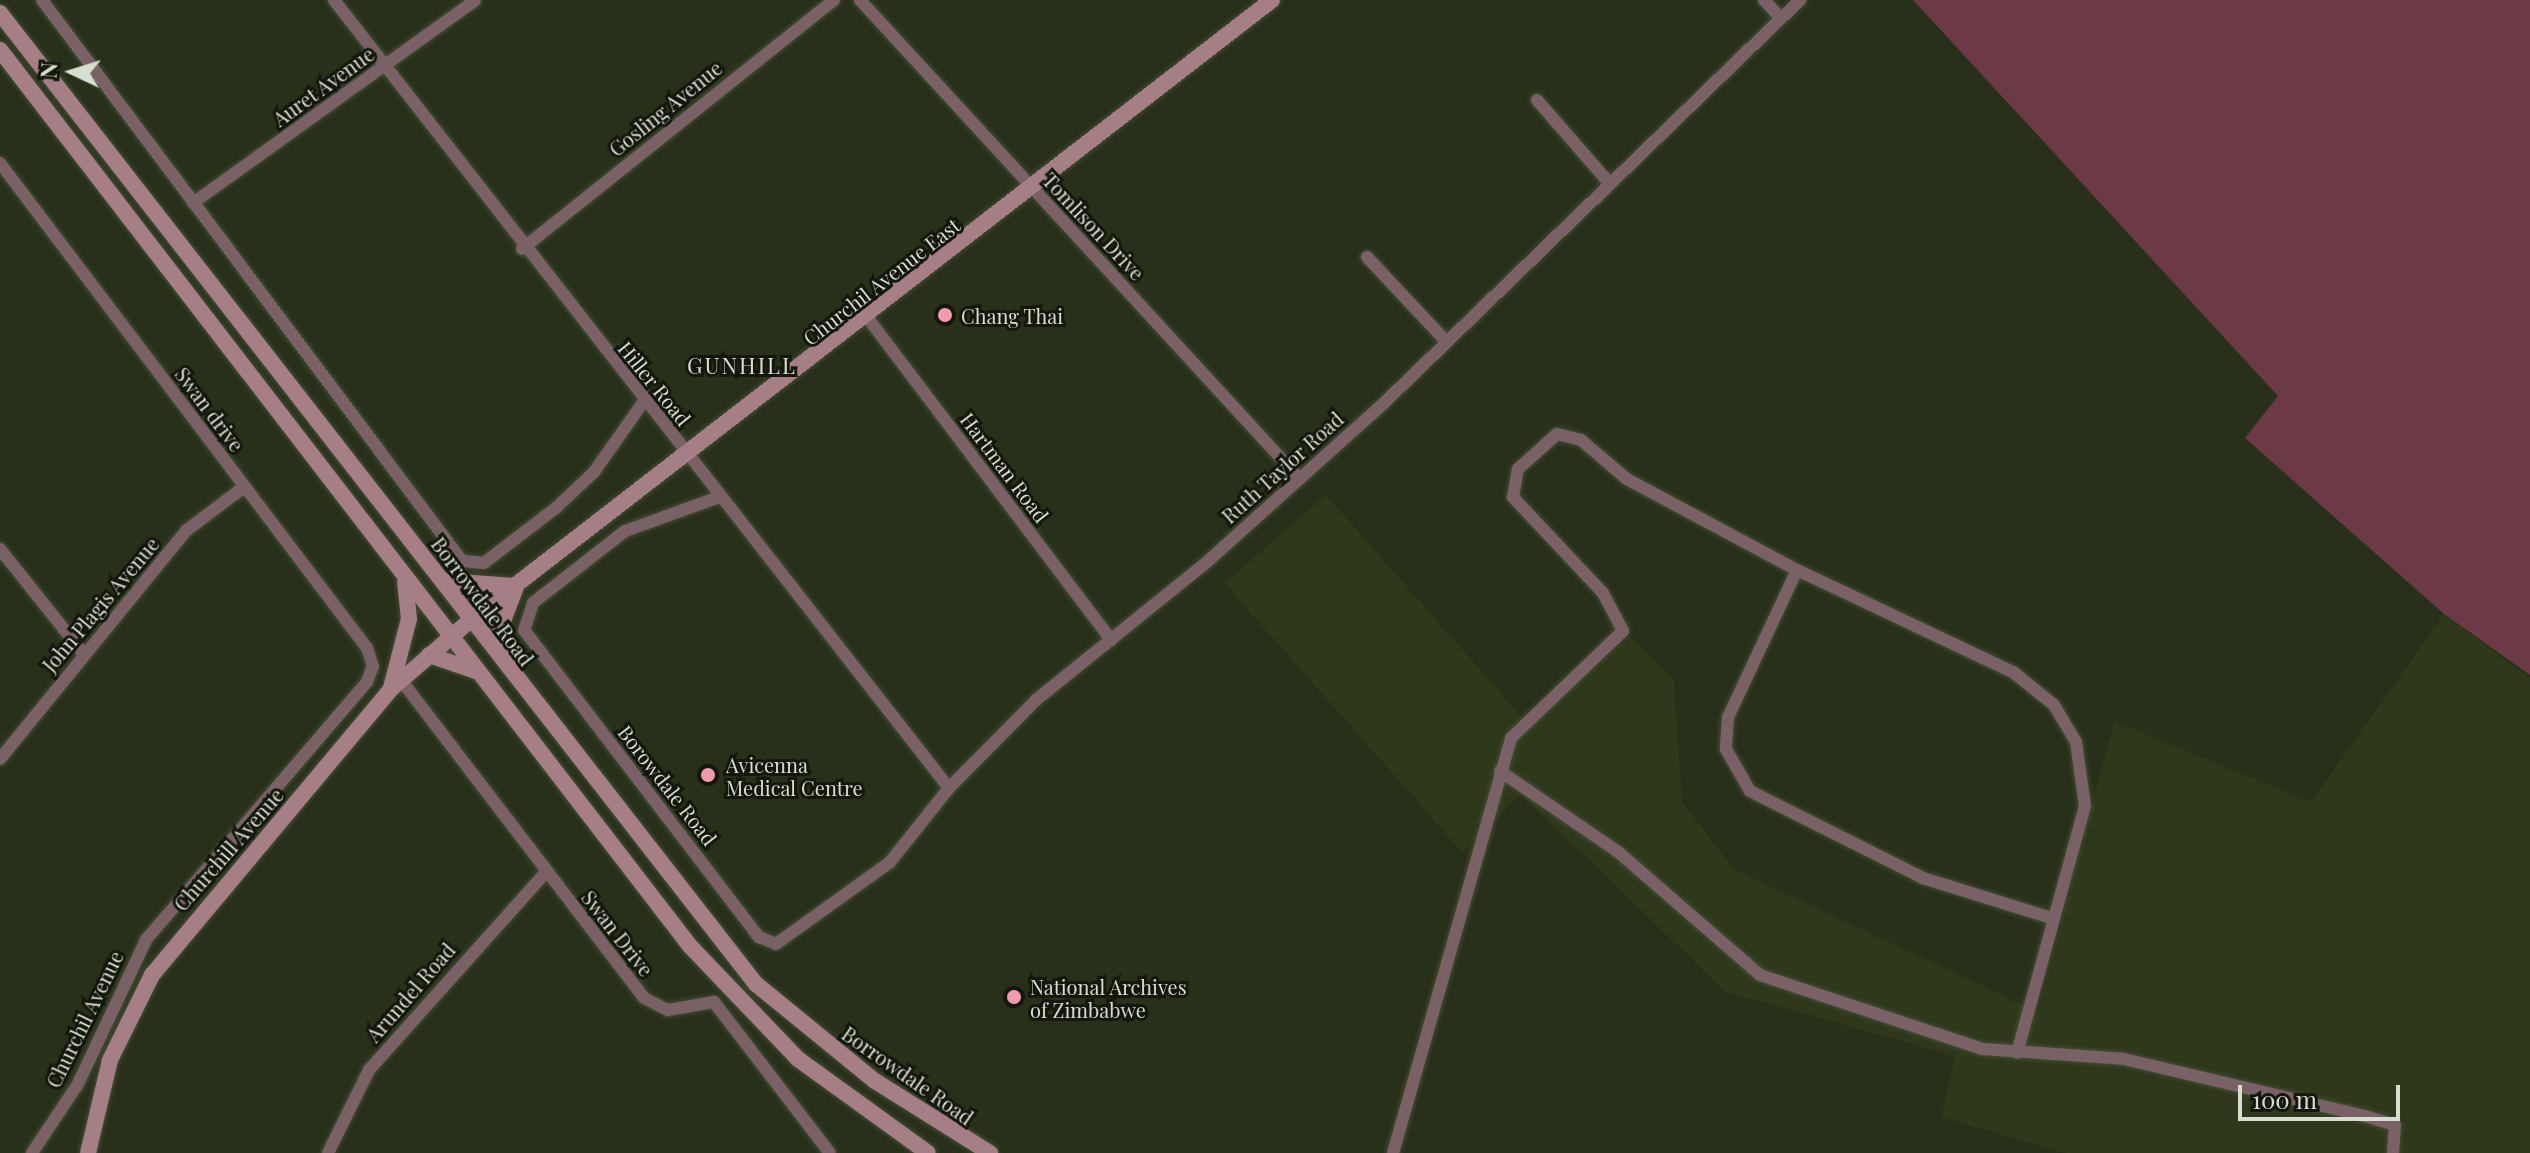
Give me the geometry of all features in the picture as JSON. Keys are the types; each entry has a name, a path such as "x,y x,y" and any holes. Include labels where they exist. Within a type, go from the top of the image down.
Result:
{"main road":[{"name":"Churchil Avenue East","path":"473,618 688,457 1272,0"},
{"name":"Borrowdale Road","path":"0,13 756,984 875,1081 990,1153"},
{"path":"0,51 671,923 754,1018 831,1085 928,1153"},
{"path":"396,685 409,619 403,576"},
{"path":"443,581 517,586 501,626 503,660"},
{"name":"Churchill Avenue","path":"87,1151 110,1060 135,1003 173,944 396,685 473,618"},
{"path":"429,655 481,673"}],"street":[{"path":"42,0 445,547 462,561 484,563 594,472 644,401"},
{"name":"Hiller Road","path":"334,0 382,68 522,249 949,788"},
{"name":"Auret Avenue","path":"193,203 475,0"},
{"name":"Gosling Avenue","path":"522,249 834,0"},
{"name":"Tomlison Drive","path":"860,0 1300,479"},
{"path":"1764,0 1781,18"},
{"name":"Ruth Taylor Road","path":"776,944 890,862 949,788 1053,685 1111,640 1300,479 1800,0"},
{"path":"1537,100 1610,184"},
{"name":"Swan drive","path":"0,163 367,648 373,666 367,682"},
{"path":"1367,257 1444,339"},
{"name":"Hartman Road","path":"867,317 1111,640"},
{"path":"1393,1153 1500,771 1519,724 1578,679 1623,631 1603,593 1513,497 1518,469 1551,438 1581,440 1627,479 1797,570 2013,672 2054,705 2081,755 2085,806 2048,917 2017,1053"},
{"name":"John Plagis Avenue","path":"0,759 83,653 187,530 244,487"},
{"name":"Borowdale Road","path":"719,497 640,522 553,586 525,618 532,644 759,937 776,944"},
{"path":"0,549 83,653"},
{"path":"1797,570 1728,717 1734,773 1783,812 1923,878 2048,917"},
{"name":"Churchil Avenue","path":"32,1153 78,1084 146,940 367,682"},
{"name":"Swan Drive","path":"396,685 644,998 668,1010 714,1002 830,1153"},
{"path":"1500,771 1617,851 1760,975 1956,1043 2017,1053 2124,1059 2365,1116 2395,1125 2393,1153"},
{"path":"268,794 287,811"},
{"name":"Arundel Road","path":"328,1153 369,1070 545,873"}],"shaded area":[{"path":"1913,0 2530,0 2530,675 2444,614 2245,438 2278,396"},
{"path":"1326,495 1530,726 1629,636 1674,681 1682,802 1734,869 2038,1012 2114,721 2311,802 2444,614 2530,678 2530,1153 2065,1153 1941,1117 1955,1056 1726,992 1521,795 1462,852 1224,583"}],"place":[{"name":"Chang Thai","path":"945,315"},
{"name":"Avicenna Medical Centre","path":"708,775"},
{"name":"National Archives of Zimbabwe","path":"1014,997"}],"district":[{"name":"GUNHILL","path":"742,366"}]}
